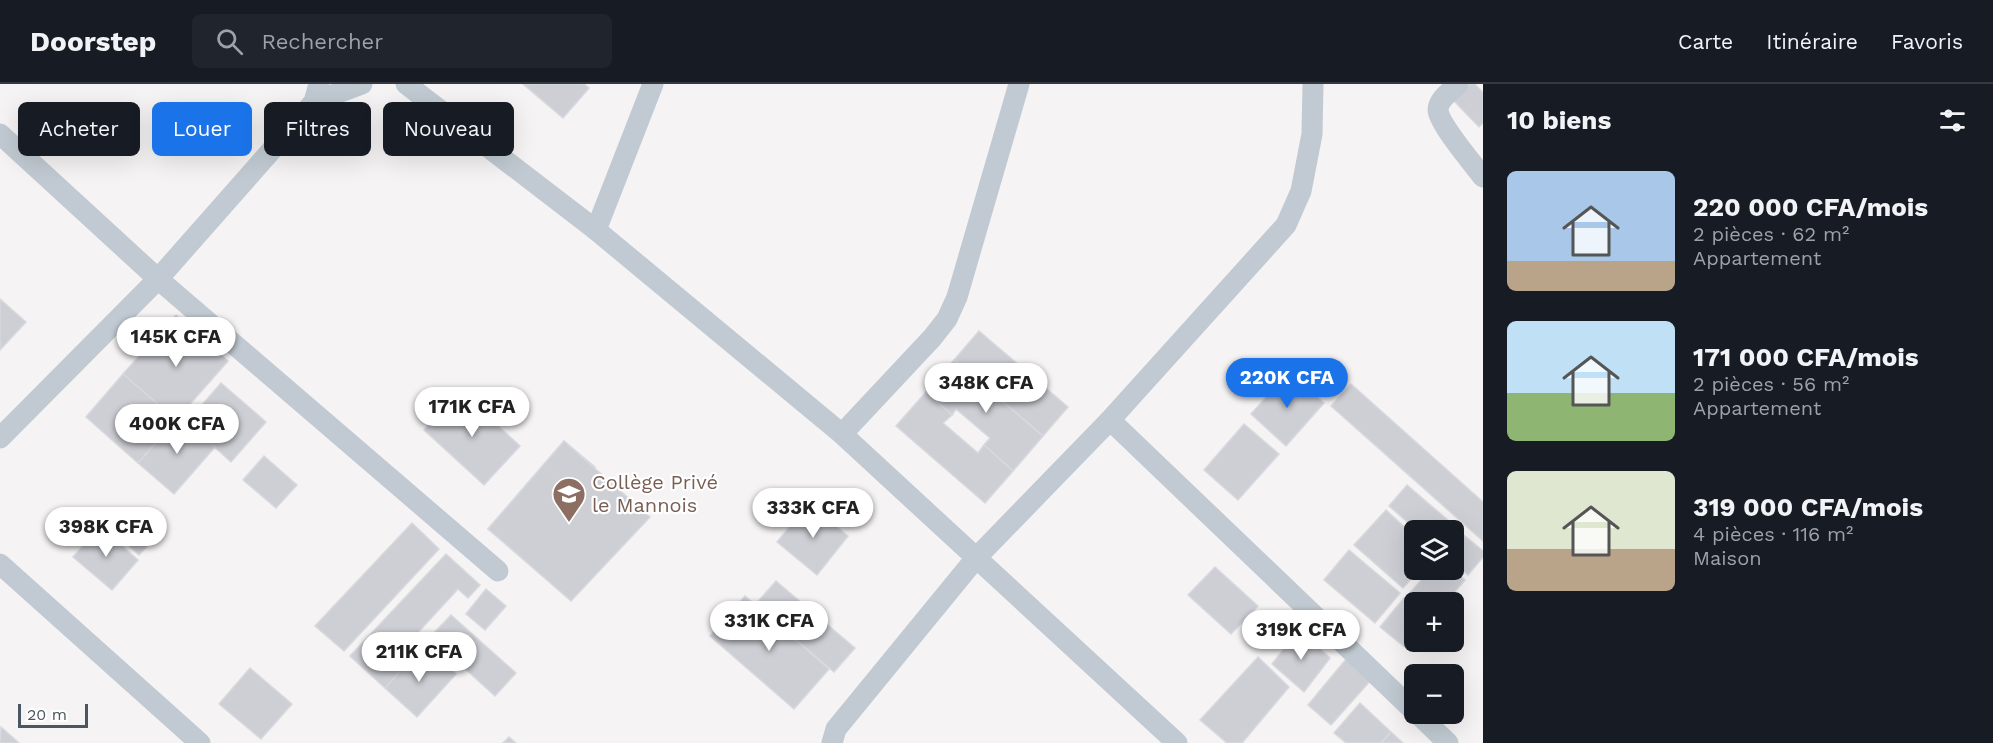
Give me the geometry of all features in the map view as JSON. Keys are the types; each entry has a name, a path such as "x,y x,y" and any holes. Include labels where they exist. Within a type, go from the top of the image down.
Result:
{"street":[{"path":"0,438 158,279 316,93 362,84"},
{"path":"405,84 596,230 842,434 1177,743"},
{"path":"596,230 653,84"},
{"path":"842,434 947,319 957,297 1019,84"},
{"path":"832,743 836,729 976,558 1110,420 1286,225 1301,191 1312,134 1313,84"},
{"path":"1458,84 1442,100 1438,110 1443,123 1483,177"},
{"path":"0,134 158,279 498,570"},
{"path":"1110,420 1404,701"},
{"path":"0,564 200,743"},
{"path":"1428,724 1448,743"}],"building":[{"path":"523,84 584,84 589,88 563,118"},
{"path":"1470,84 1475,84 1483,93 1483,123 1479,127 1453,100"},
{"path":"0,299 26,322 0,350"},
{"path":"176,315 228,361 176,420 123,374"},
{"path":"979,331 1068,407 1043,436 954,360"},
{"path":"954,360 1043,436 1013,471 984,445 990,438 956,409 952,415 926,392"},
{"path":"1289,372 1324,403 1286,446 1251,414"},
{"path":"123,374 176,420 138,463 86,417"},
{"path":"221,383 266,422 231,462 187,422"},
{"path":"1351,384 1483,502 1483,541 1464,524 1464,520 1459,520 1331,406"},
{"path":"460,391 520,446 484,485 424,430"},
{"path":"926,392 952,415 943,423 978,453 984,445 1013,471 985,503 896,426"},
{"path":"180,416 215,447 174,494 138,463"},
{"path":"1244,424 1279,454 1238,500 1204,470"},
{"path":"564,441 595,467 520,555 488,529"},
{"name":"Collège Privé le Mannois","path":"564,441 650,517 571,601 488,529"},
{"path":"264,456 297,485 276,508 243,480"},
{"path":"1407,485 1448,520 1405,520 1389,506"},
{"path":"809,504 848,536 817,575 777,542"},
{"path":"117,509 152,541 139,555 104,523"},
{"path":"1386,510 1404,527 1404,580 1410,580 1403,588 1354,545"},
{"path":"412,523 439,549 344,651 315,626"},
{"path":"100,527 138,560 112,590 73,557"},
{"path":"1464,535 1483,551 1483,557 1468,575 1464,571"},
{"path":"1349,550 1400,593 1375,623 1324,580"},
{"path":"446,554 480,585 468,598 458,589 400,652 409,662 385,688 350,656"},
{"path":"1215,567 1258,606 1231,634 1188,595"},
{"path":"1421,580 1465,580 1455,592 1411,592"},
{"path":"776,581 855,648 834,672 755,605"},
{"path":"486,589 506,606 485,630 466,614"},
{"path":"745,596 829,669 794,709 710,636"},
{"path":"1404,598 1404,647 1380,627"},
{"path":"451,615 516,673 495,696 430,637"},
{"path":"1299,630 1330,658 1304,692 1272,664"},
{"path":"418,651 440,671 446,665 456,674 417,717 385,688"},
{"path":"1258,657 1289,687 1242,743 1227,743 1200,720"},
{"path":"1347,658 1371,680 1331,725 1308,705"},
{"path":"250,668 292,704 261,739 219,704"},
{"path":"1360,703 1391,732 1381,743 1346,743 1334,733"},
{"path":"1,727 19,743 0,743"},
{"path":"1391,732 1403,743 1381,743"},
{"path":"509,737 516,743 503,743"}],"place":[{"name":"Collège Privé le Mannois","path":"569,523"}]}
